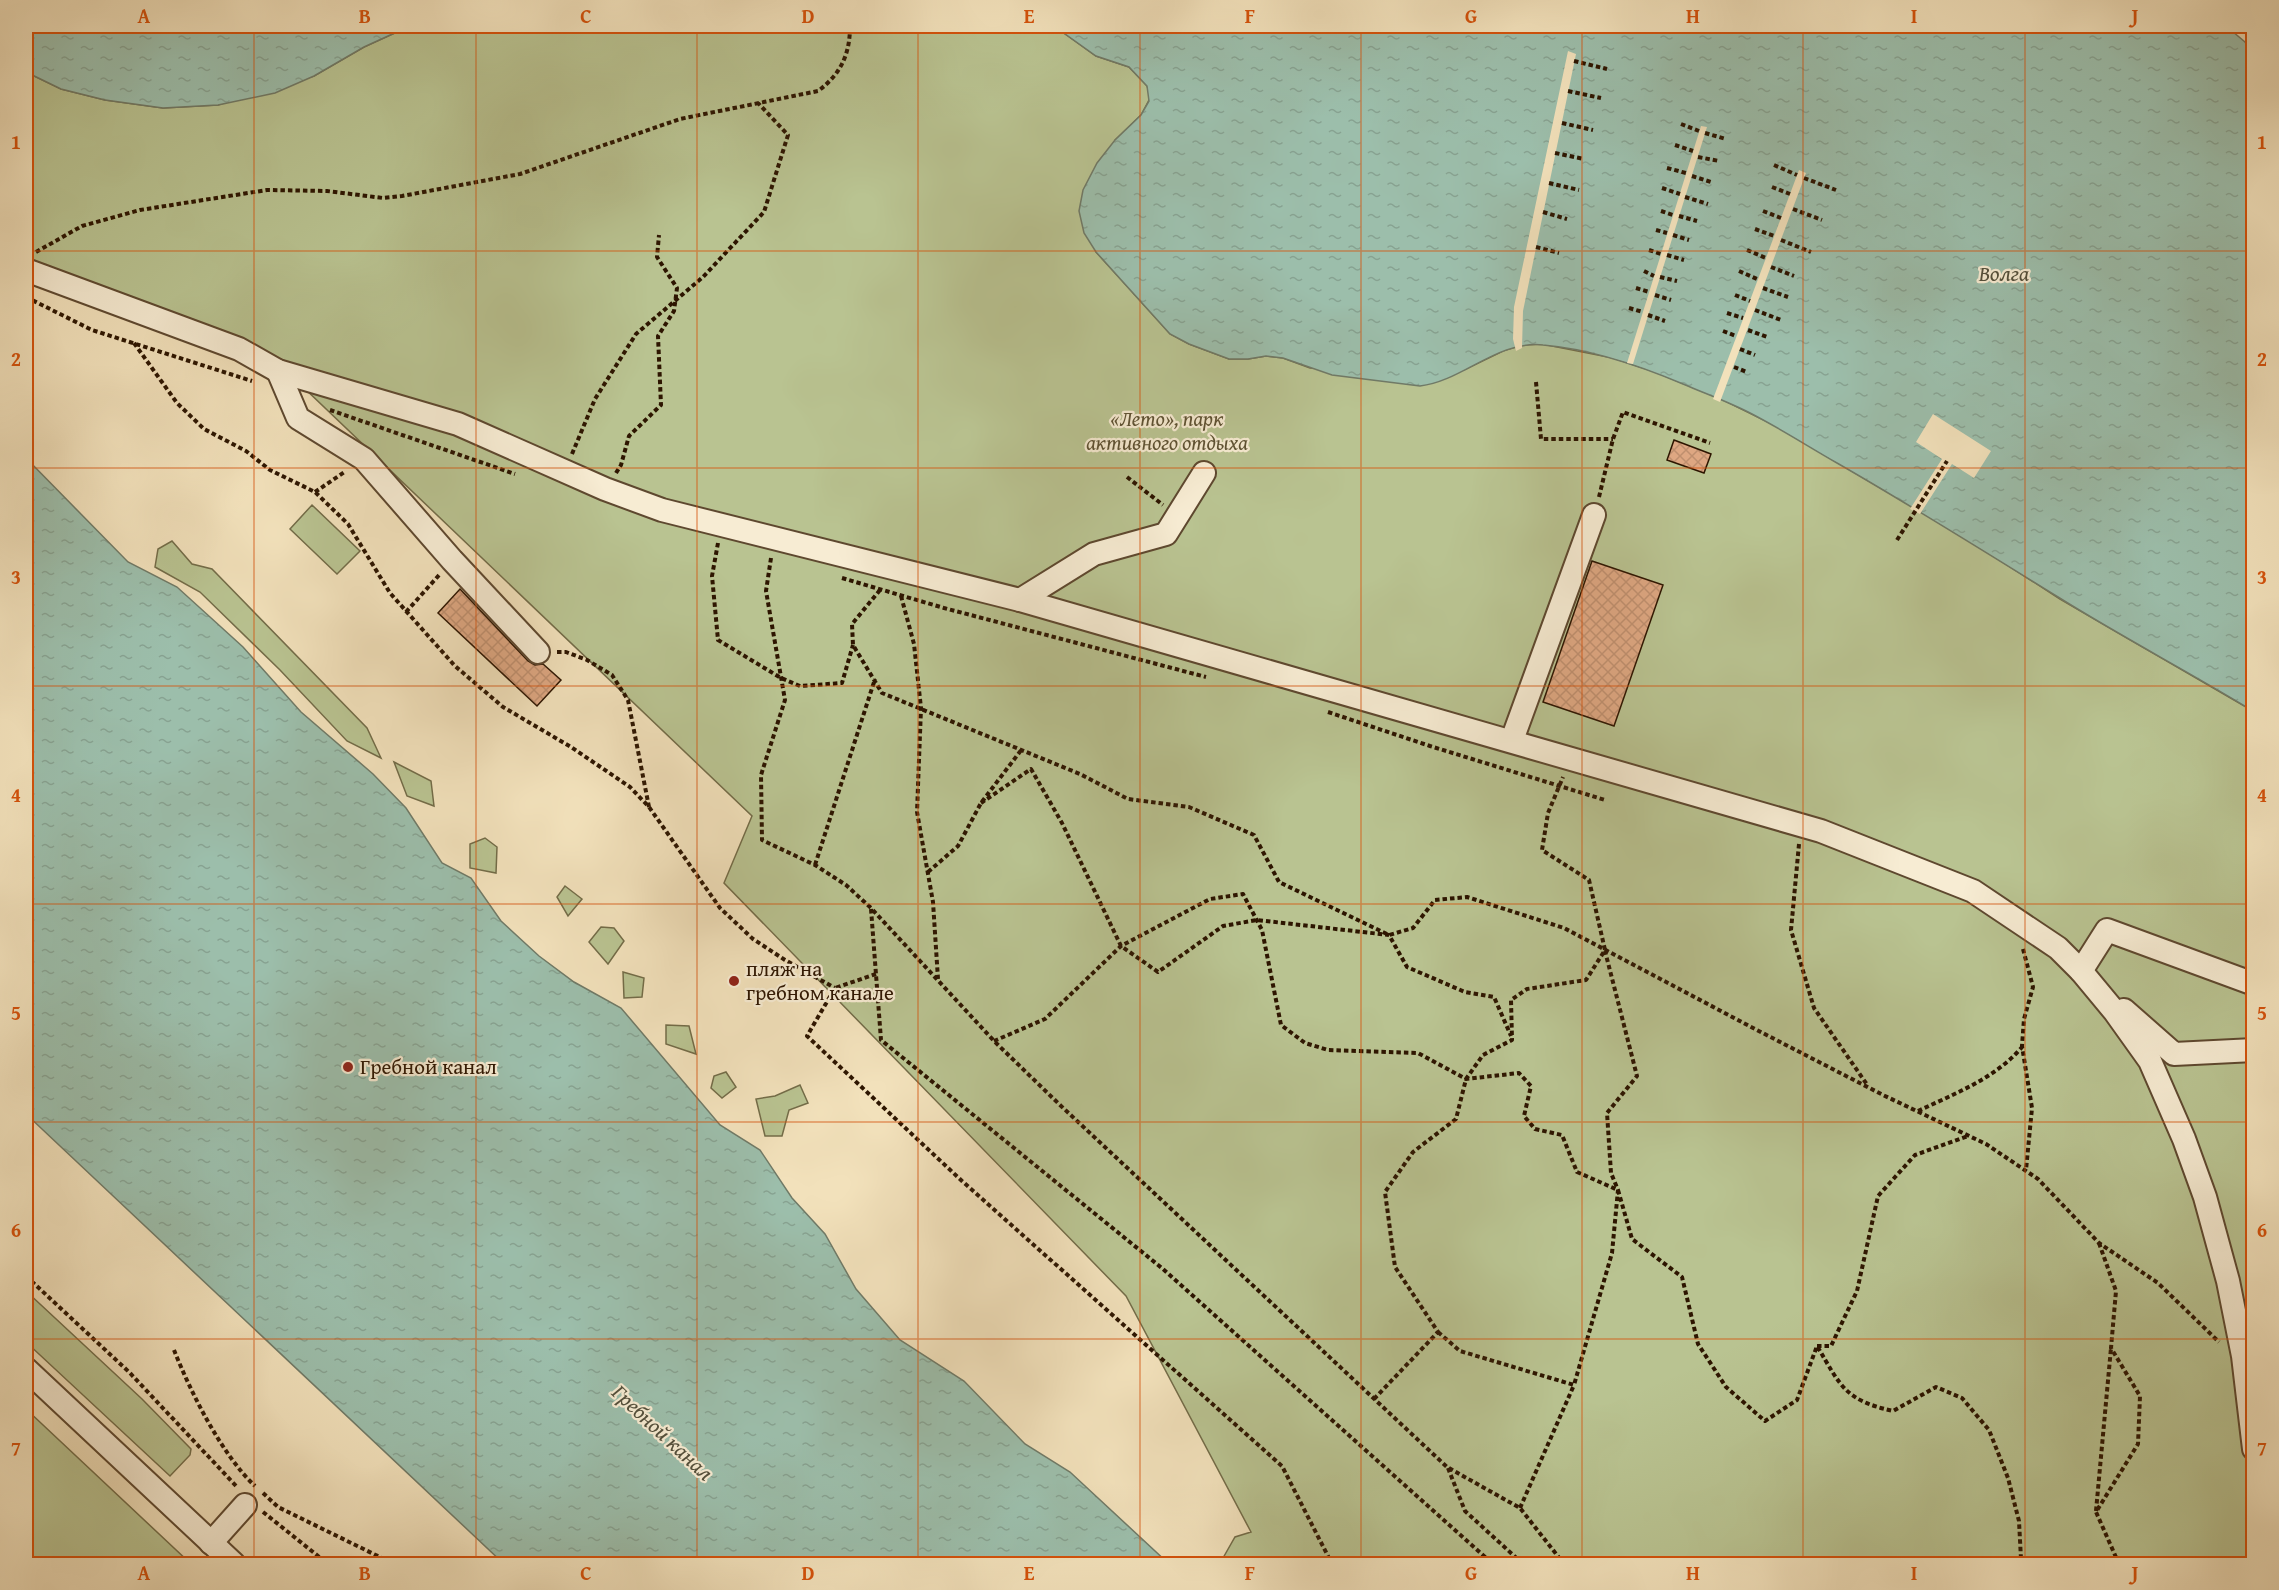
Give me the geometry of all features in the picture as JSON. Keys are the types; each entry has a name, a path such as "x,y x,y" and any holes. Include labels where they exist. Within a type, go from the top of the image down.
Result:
{"street":[{"path":"31,261 240,349 278,371 458,424 605,489 663,510 1020,600 1512,740 1571,760 1821,831 1974,891 2058,948 2174,1054 2253,1050"},
{"path":"278,371 298,418 364,459 452,560 538,652"},
{"path":"1020,600 1094,554 1167,534 1204,473"},
{"path":"1512,740 1594,515"},
{"path":"2081,971 2107,930 2253,984"},
{"path":"2081,971 2115,1012 2150,1061 2184,1139 2205,1197 2228,1281 2243,1356 2253,1449"},
{"path":"26,1369 234,1564"},
{"path":"211,1543 249,1502"}],"path":[{"path":"31,261 82,226 140,210 267,190 327,191 383,198 402,196 520,174 680,119 818,91 833,80 843,63 850,39 850,26"},
{"path":"1575,61 1607,69"},
{"path":"1568,91 1601,98"},
{"path":"564,471 595,399 636,334 703,277 764,212 788,135 758,103"},
{"path":"1562,123 1593,130"},
{"path":"1681,124 1699,131"},
{"path":"1705,133 1726,139"},
{"path":"1675,145 1693,151"},
{"path":"1556,153 1584,159"},
{"path":"1698,157 1719,161"},
{"path":"1774,165 1797,175"},
{"path":"1667,168 1686,173"},
{"path":"1692,176 1712,182"},
{"path":"1804,178 1836,190"},
{"path":"1549,183 1579,190"},
{"path":"1772,187 1790,194"},
{"path":"1662,188 1680,194"},
{"path":"1685,197 1708,204"},
{"path":"1792,209 1822,220"},
{"path":"1661,211 1673,215"},
{"path":"1762,211 1781,218"},
{"path":"1543,212 1567,219"},
{"path":"1679,216 1697,221"},
{"path":"1656,230 1668,233"},
{"path":"1755,230 1774,236"},
{"path":"605,489 621,465 628,436 661,405 658,336 674,311 677,288 657,257 659,235"},
{"path":"1673,235 1689,240"},
{"path":"1781,240 1811,252"},
{"path":"1536,248 1559,254"},
{"path":"1649,250 1661,254"},
{"path":"1747,250 1766,258"},
{"path":"1667,255 1684,260"},
{"path":"1771,267 1794,276"},
{"path":"1644,271 1654,276"},
{"path":"1739,272 1757,279"},
{"path":"1660,277 1677,281"},
{"path":"1636,288 1649,292"},
{"path":"1763,288 1788,297"},
{"path":"1654,295 1671,300"},
{"path":"1735,295 1749,301"},
{"path":"26,297 92,330 134,342 177,403 204,429 246,451 270,470 315,492 348,524 390,593 455,666 504,707 571,747 630,787 649,807 720,908 753,939 785,960 836,988"},
{"path":"1629,308 1643,312"},
{"path":"1755,309 1781,320"},
{"path":"1727,313 1743,318"},
{"path":"1648,315 1665,321"},
{"path":"1748,330 1767,338"},
{"path":"1723,331 1736,336"},
{"path":"1740,349 1755,355"},
{"path":"1734,367 1748,372"},
{"path":"1536,382 1541,440 1613,439"},
{"path":"1594,515 1613,439 1623,412 1710,443"},
{"path":"315,492 364,459"},
{"path":"1897,540 1947,461"},
{"path":"1127,477 1177,516"},
{"path":"721,524 712,576 718,640 781,678 800,686 842,683 853,645 852,624 880,590 1216,680"},
{"path":"774,538 766,591 785,700 761,776 762,840 815,865 846,885 871,908 994,1041 1069,1113 1447,1467 1520,1508 1564,1564"},
{"path":"406,612 452,560"},
{"path":"901,596 914,644 921,708 916,812 933,902 938,980"},
{"path":"853,645 882,693 1080,774 1128,800 1189,807 1254,835 1279,882 1389,935 1407,967 1466,992 1494,997 1512,1040"},
{"path":"538,652 566,652 587,660 612,675 628,700 649,807"},
{"path":"815,865 875,679"},
{"path":"1323,710 1430,747 1605,800"},
{"path":"927,872 958,846 981,803 1022,749"},
{"path":"1571,760 1548,813 1542,850 1589,880 1637,1076 1607,1113 1611,1173 1632,1239 1682,1277 1698,1344 1726,1387 1765,1420 1797,1400 1817,1346"},
{"path":"981,803 1031,769 1062,823 1121,946 1158,972 1223,926 1257,921 1389,935 1413,928 1435,900 1467,897 1564,928 1869,1088 1986,1144 2038,1179 2099,1243 2158,1283 2223,1346"},
{"path":"1799,843 1791,930 1814,1008 1869,1088"},
{"path":"994,1041 1045,1019 1121,946 1210,899 1243,894 1262,930 1281,1025 1305,1043 1328,1050 1418,1053 1466,1079 1519,1073 1531,1086 1524,1116 1535,1129 1562,1134 1577,1172 1618,1190"},
{"path":"871,908 881,1040 1163,1269 1493,1564"},
{"path":"2020,940 2033,987 2024,1018 2022,1046 2031,1108 2026,1170"},
{"path":"1512,1040 1511,1000 1527,989 1586,980 1605,950"},
{"path":"876,974 836,988 807,1036 971,1189 1282,1466 1332,1564"},
{"path":"1512,1040 1483,1055 1466,1079 1456,1119 1413,1152 1385,1192 1395,1267 1438,1332 1460,1351 1574,1385"},
{"path":"1918,1112 1972,1086 2014,1056 2022,1046"},
{"path":"1817,1346 1831,1346 1857,1291 1878,1196 1915,1155 1968,1135"},
{"path":"1520,1508 1574,1385 1612,1253 1618,1190"},
{"path":"2099,1243 2116,1291 2096,1512 2119,1564"},
{"path":"26,1276 129,1372 249,1502 328,1564"},
{"path":"1374,1399 1438,1332"},
{"path":"1817,1346 1843,1390 1870,1406 1893,1411 1936,1387 1962,1398 1989,1430 2008,1478 2019,1521 2021,1559 2026,1564"},
{"path":"2096,1512 2138,1444 2139,1396 2111,1348"},
{"path":"174,1350 189,1388 240,1472"},
{"path":"1447,1467 1465,1511 1523,1564"},
{"path":"279,1507 394,1564"}],"green space":[{"name":"«Лето», парк активного отдыха","path":"410,26 1054,26 1096,56 1129,67 1147,86 1150,94 1149,100 1141,115 1115,140 1096,252 1170,334 1229,359 1266,356 1283,358 1310,368 1464,370 1503,351 1522,345 1542,344 1613,358 1655,372 1721,399 1774,425 1970,541 2060,599 2253,711 2253,1564 1230,1564 1223,1558 1235,1537 1251,1532 1126,1296 724,883 752,816 280,365 26,274 26,72 61,89 105,100 163,108 218,105 314,76 364,47"},
{"path":"312,505 360,551 337,574 290,529"},
{"path":"172,541 192,564 212,569 367,728 381,758 347,741 280,670 200,592 155,567 158,549"},
{"path":"394,762 431,781 434,806 407,796"},
{"path":"485,838 497,847 496,873 470,868 470,844"},
{"path":"565,886 582,899 568,916 557,897"},
{"path":"601,927 614,928 624,941 608,964 589,942"},
{"path":"623,972 644,978 642,997 624,998"},
{"path":"666,1025 689,1026 696,1054 666,1044"},
{"path":"726,1072 736,1087 722,1098 711,1088 714,1076"},
{"path":"800,1085 808,1103 789,1110 782,1136 765,1136 756,1099 775,1096"},
{"path":"26,1291 142,1399 191,1449 190,1455 170,1476 26,1342"},
{"path":"26,1409 191,1564 26,1564"}],"water":[{"path":"26,26 410,26 364,47 314,76 275,93 218,105 163,108 105,100 61,89 26,72"},
{"name":"Волга","path":"1054,26 2226,26 2245,42 2254,55 2253,711 2082,612 1921,512 1774,426 1726,402 1632,364 1579,350 1526,345 1495,354 1436,383 1420,386 1332,375 1283,358 1266,356 1229,359 1170,334 1096,252 1084,233 1079,211 1083,190 1097,163 1115,140 1141,115 1149,101 1147,86 1129,67 1096,56"},
{"name":"Гребной канал","path":"26,458 128,562 177,587 243,647 301,712 373,774 406,808 442,863 471,878 501,921 539,956 574,982 621,1008 720,1125 760,1150 792,1198 825,1234 856,1289 900,1340 964,1381 1025,1444 1070,1472 1169,1564 504,1564 26,1114"}],"pier":[{"path":"1568,51 1576,54 1523,311 1522,348 1516,351 1513,339 1514,307"},
{"path":"1701,126 1707,127 1633,364 1627,363"},
{"path":"1799,170 1806,173 1720,402 1713,399"},
{"path":"1933,414 1991,451 1974,478 1952,464 1920,514 1910,509 1942,459 1916,442"}],"building":[{"path":"1674,440 1711,454 1704,473 1667,460"},
{"path":"1592,561 1663,585 1614,726 1543,702"},
{"path":"460,589 528,661 535,665 543,664 561,680 537,706 438,613"}],"place":[{"name":"пляж на гребном канале","path":"734,981"},
{"name":"Гребной канал","path":"348,1067"}]}
